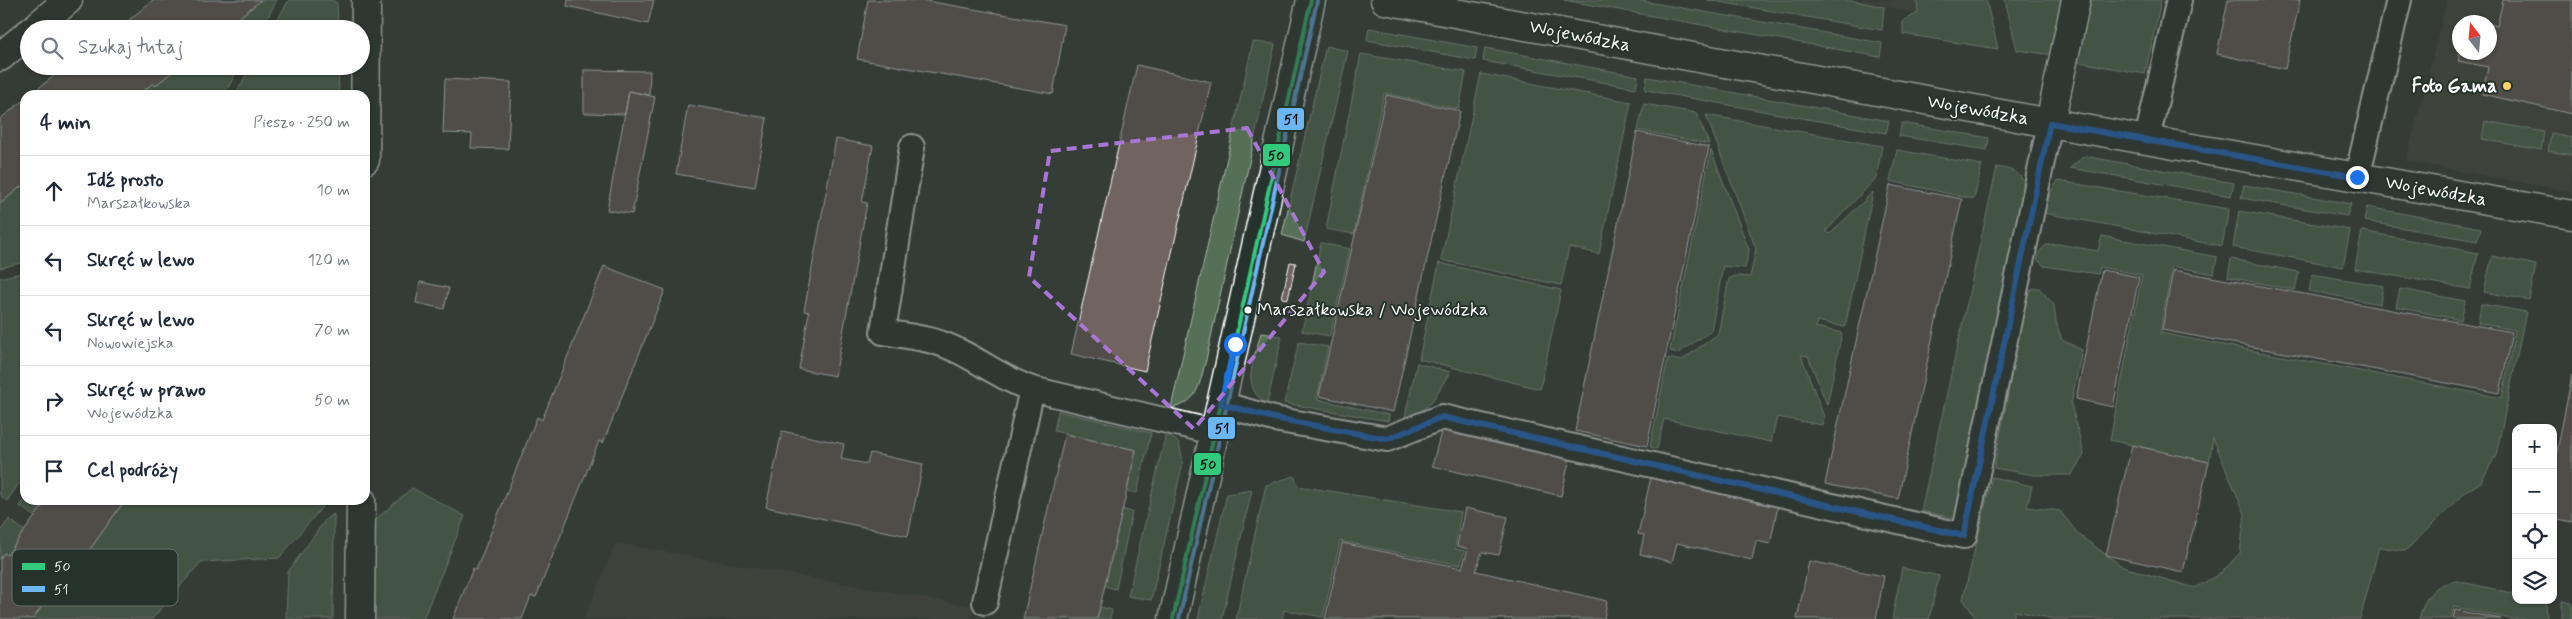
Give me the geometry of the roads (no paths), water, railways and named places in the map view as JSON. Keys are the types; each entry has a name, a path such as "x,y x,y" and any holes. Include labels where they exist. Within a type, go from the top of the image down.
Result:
{"street":[{"path":"45,20 68,0"},
{"path":"366,0 366,20"},
{"path":"1173,619 1311,0"},
{"name":"Wojewódzka","path":"1385,0 2050,123 2572,215"},
{"path":"2050,123 2076,0"},
{"path":"0,57 20,40"},
{"path":"365,90 366,75"},
{"path":"360,619 361,505"}],"lane":[{"path":"2148,139 2180,0"},
{"path":"2357,177 2399,0"},
{"path":"1221,404 1274,418 1387,439 1442,417 1964,536 2050,123"},
{"path":"912,147 883,332 936,342 971,358 1012,382 1032,389 1214,432"},
{"path":"985,602 1032,389"}],"place":[{"name":"Foto Gama","path":"2507,86"},
{"name":"Marszałkowska / Wojewódzka","path":"1248,310"}]}
